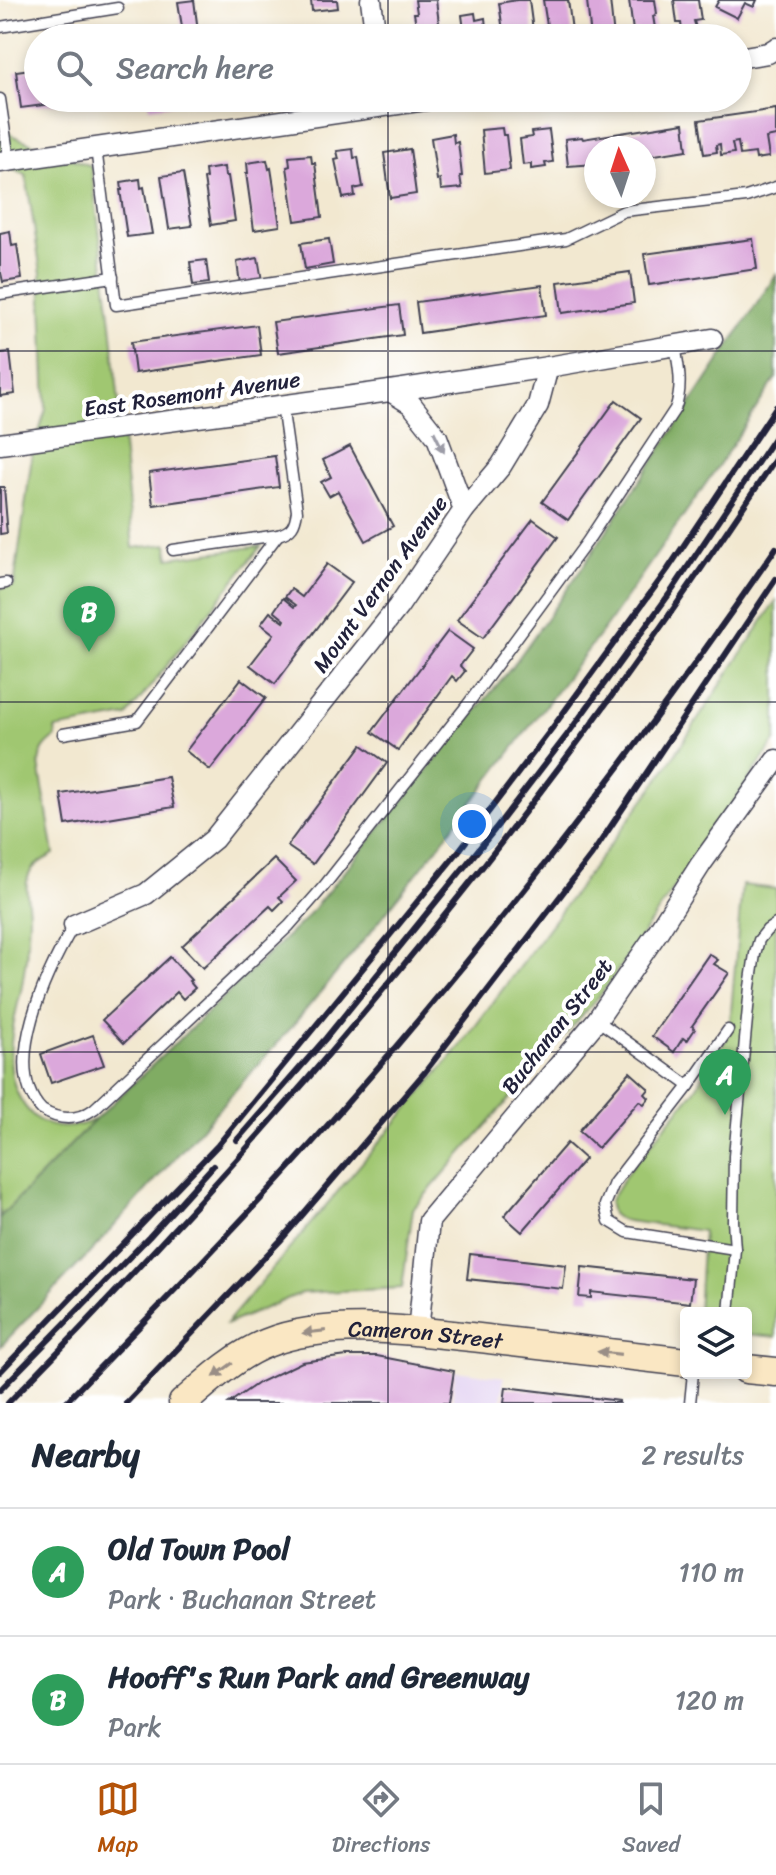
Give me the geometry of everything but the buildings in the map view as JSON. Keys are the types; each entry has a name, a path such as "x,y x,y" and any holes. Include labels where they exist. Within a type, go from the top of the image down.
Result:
{"street":[{"path":"371,0 374,24"},
{"path":"752,56 776,48"},
{"path":"5,161 318,112"},
{"name":"East Rosemont Avenue","path":"0,444 390,391 712,339"},
{"name":"Mount Vernon Avenue","path":"74,925 146,894 214,839 398,607 464,510 501,466 538,405 548,367"},
{"path":"390,391 411,404 437,437 464,510"},
{"name":"Buchanan Street","path":"418,1332 429,1221 597,1020 701,864 776,760"},
{"name":"Cameron Street","path":"183,1403 222,1370 266,1343 319,1331 418,1332 680,1361"},
{"path":"752,1370 776,1372"}],"lane":[{"path":"0,27 118,8"},
{"path":"0,99 5,161"},
{"path":"96,148 116,305 566,239 624,211 746,197 776,187"},
{"path":"0,294 113,277"},
{"path":"14,1065 22,1091 40,1109 68,1119 86,1114 133,1074 289,926 468,704 587,542 675,409 680,382 675,346"},
{"path":"173,550 278,535 288,532 295,524 297,511 282,405"},
{"path":"63,734 137,721 278,535"},
{"path":"730,1307 735,1249 734,1156 750,987 759,940 776,924"},
{"path":"19,1027 28,1002 74,925"},
{"path":"597,1020 689,1086"},
{"path":"728,1030 614,1183 605,1205 609,1221 627,1232 735,1249"},
{"path":"690,1403 692,1379"}],"shaded area":[{"path":"455,1371 504,1377 501,1403 452,1403"}],"green space":[{"path":"0,123 13,136 91,166 111,323 133,548 167,544 169,558 261,546 127,716 55,729 56,737 42,752 39,764 54,854 34,867 27,883 29,915 26,959 11,1045 12,1078 25,1107 44,1123 66,1127 96,1119 0,1217 0,588 14,586 32,456 46,409 41,273 26,175 0,164"},
{"path":"776,275 776,378 607,625 444,839 289,1030 101,1241 0,1347 0,1217 96,1119 306,918 512,667 580,571"},
{"path":"776,601 776,740 602,993 413,1209 402,1288 301,1293 225,1325 459,1048 656,783"},
{"path":"742,885 776,889 776,1337 752,1335 752,1307 698,1307 703,1231 620,1220 612,1214 609,1202 630,1169 694,1091 729,1035"}],"railway":[{"path":"0,1372 218,1145 458,852 668,569 776,407"},
{"path":"237,1140 326,1038 567,735 673,589 776,435"},
{"path":"8,1403 230,1167 440,920 598,714 776,458"},
{"path":"65,1403 281,1177 434,1001 553,854 667,702 776,548"},
{"path":"126,1403 280,1241 425,1072 591,856 776,579"},
{"path":"0,1390 149,1237 213,1166"}],"place":[{"name":"Hooff's Run Park and Greenway","path":"89,652"},
{"name":"Old Town Pool","path":"725,1115"}]}
